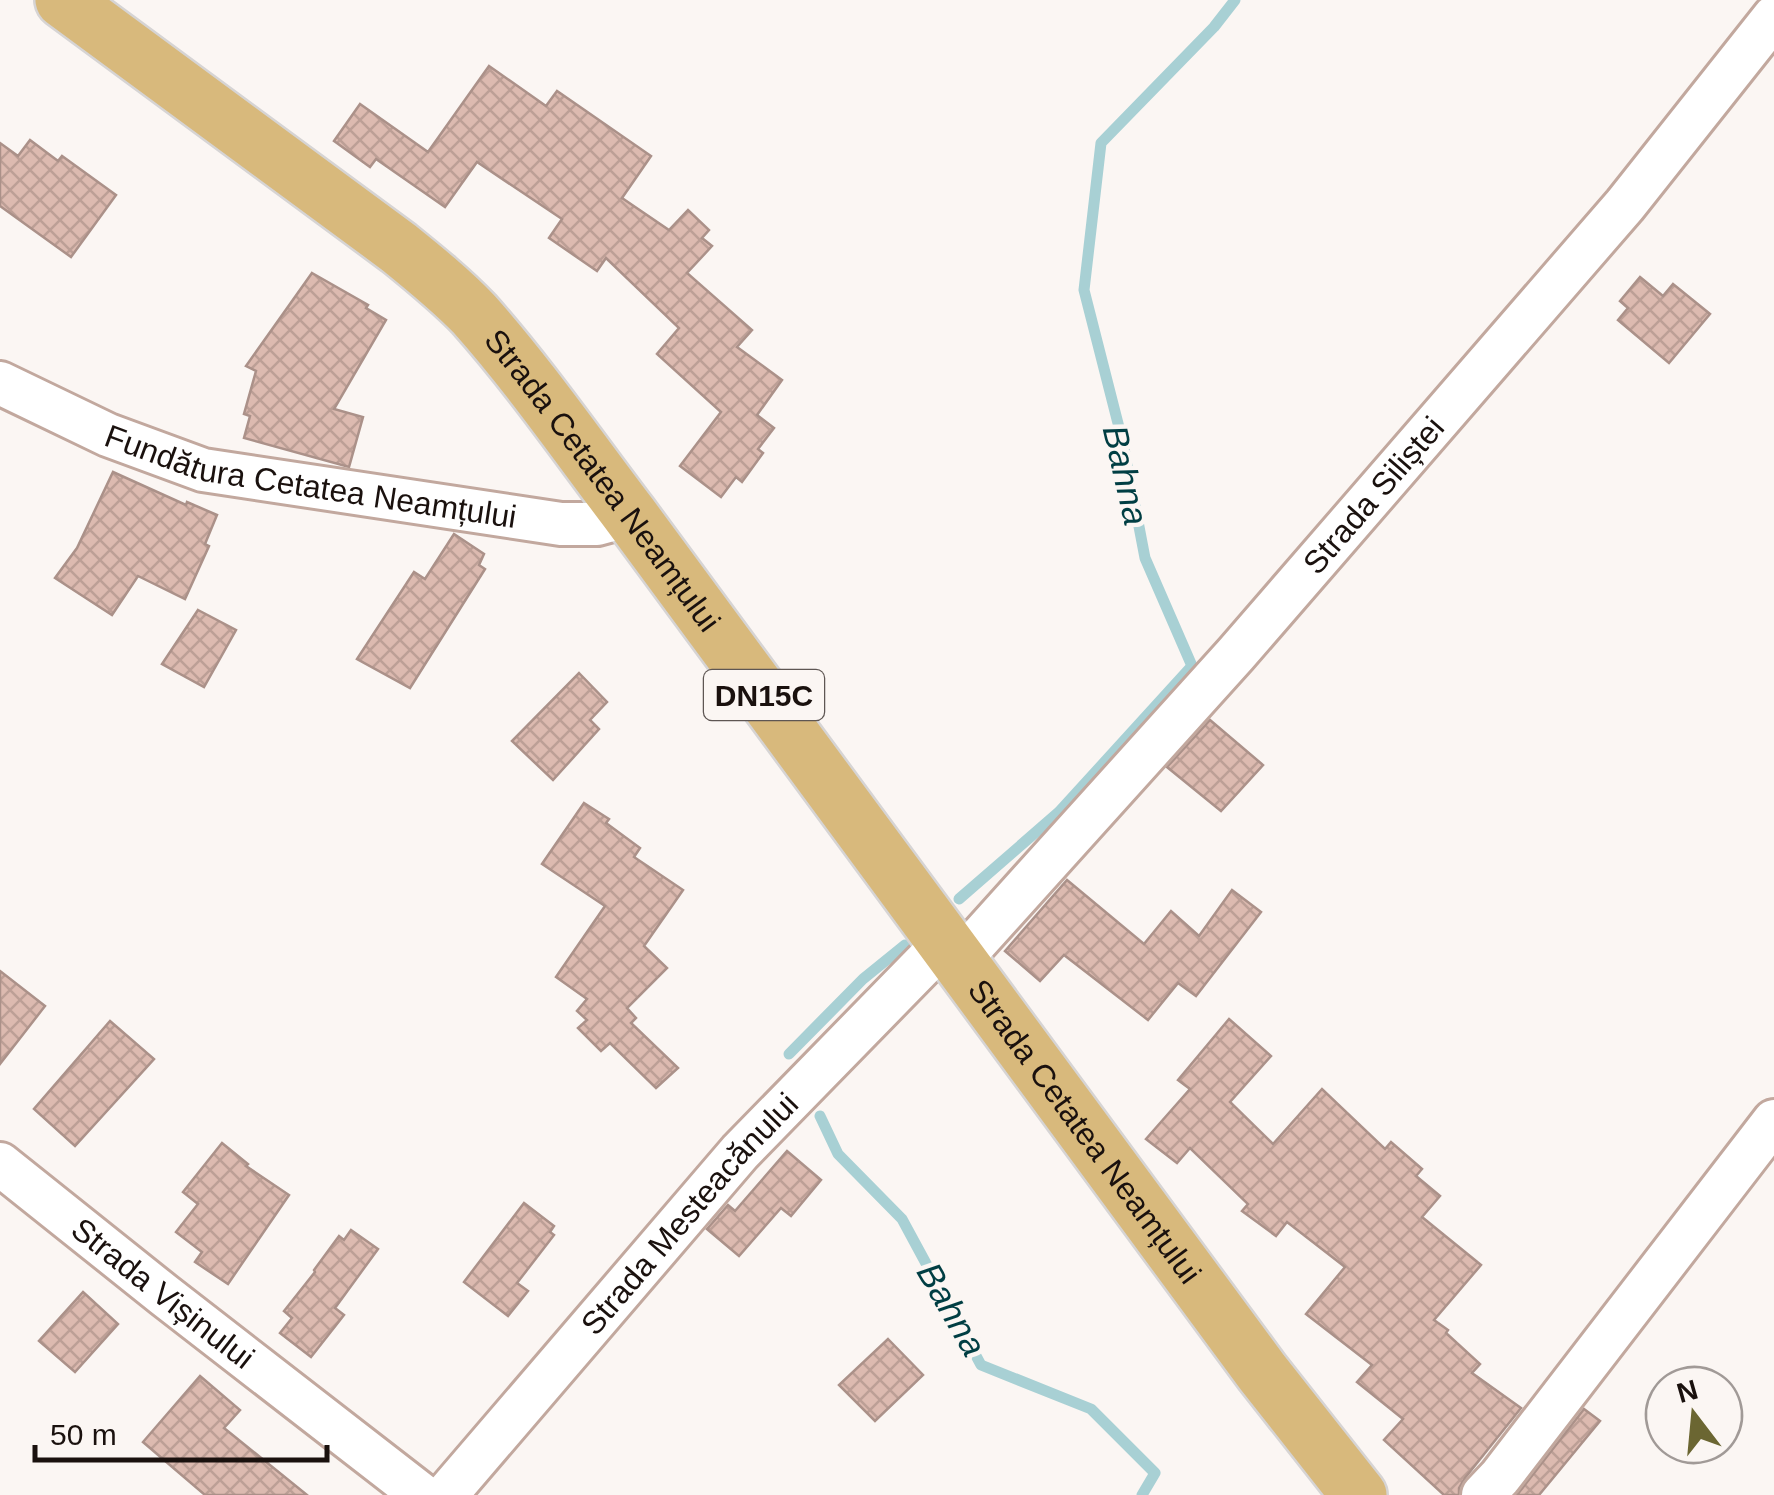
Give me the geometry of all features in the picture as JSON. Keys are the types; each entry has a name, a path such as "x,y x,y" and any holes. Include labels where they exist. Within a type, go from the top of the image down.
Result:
{"main road":[{"name":"Strada Cetatea Neamțului","path":"63,0 438,279 473,314 630,515 1262,1372 1360,1495"}],"street":[{"name":"Strada Siliștei","path":"953,950 1236,654 1624,205 1774,17"},
{"name":"Fundătura Cetatea Neamțului","path":"0,383 108,435 203,470 561,524 598,524 630,515"},
{"name":"Strada Mesteacănului","path":"446,1495 740,1152 953,950"},
{"path":"1483,1495 1774,1121"},
{"name":"Strada Vișinului","path":"0,1164 422,1495"}],"building":[{"path":"489,66 546,106 557,91 651,156 622,198 669,230 688,210 709,230 702,238 712,246 687,273 752,330 737,347 782,380 757,415 774,428 758,449 763,453 742,482 736,477 721,497 680,466 721,412 657,354 679,328 606,258 597,271 549,238 562,219 477,162 445,207 376,159 370,167 334,141 360,104 428,152"},
{"path":"30,140 58,161 62,156 116,195 71,257 0,206 0,143 18,156"},
{"path":"312,273 368,305 366,308 386,320 334,409 363,417 349,467 244,438 250,416 244,414 256,371 246,366"},
{"path":"1640,277 1663,296 1673,284 1710,314 1669,363 1618,320 1628,308 1620,301"},
{"path":"113,472 217,515 205,544 209,546 185,599 138,576 112,615 55,578 77,548"},
{"path":"454,534 484,554 479,565 485,569 410,688 357,659 414,572 425,579"},
{"path":"198,610 236,630 204,687 162,664"},
{"path":"579,673 607,702 590,720 599,729 553,780 512,741"},
{"path":"1210,720 1263,765 1221,811 1167,767"},
{"path":"584,803 609,819 606,823 640,848 634,857 683,890 644,946 667,968 627,1008 636,1018 631,1023 678,1068 656,1088 610,1043 601,1051 578,1028 587,1020 577,1011 587,999 556,977 605,906 542,864"},
{"path":"1067,880 1144,944 1171,911 1199,936 1232,890 1261,912 1196,996 1178,983 1148,1020 1064,955 1040,981 1005,951"},
{"path":"0,971 45,1006 0,1064"},
{"path":"1229,1019 1271,1056 1230,1102 1273,1144 1322,1089 1385,1149 1391,1142 1422,1169 1416,1176 1440,1196 1422,1217 1481,1265 1434,1320 1480,1364 1472,1373 1521,1408 1465,1478 1459,1495 1444,1495 1384,1440 1403,1419 1357,1382 1372,1365 1306,1314 1345,1267 1287,1222 1276,1236 1242,1211 1248,1204 1190,1148 1177,1163 1146,1139 1190,1089 1178,1080"},
{"path":"110,1021 154,1059 75,1146 34,1109"},
{"path":"222,1143 246,1166 289,1195 228,1284 195,1262 202,1252 176,1232 198,1204 183,1192"},
{"path":"787,1151 821,1180 791,1216 781,1208 739,1256 707,1229 728,1205 735,1211"},
{"path":"524,1203 554,1226 550,1232 554,1235 517,1283 528,1291 508,1316 464,1282"},
{"path":"351,1230 378,1249 335,1308 344,1315 311,1357 280,1333 292,1318 284,1311 339,1236 344,1240"},
{"path":"83,1292 118,1324 75,1372 39,1341"},
{"path":"888,1339 923,1375 875,1421 839,1385"},
{"path":"200,1376 240,1410 224,1428 307,1495 205,1495 143,1442"},
{"path":"1584,1409 1600,1421 1539,1495 1517,1495"}],"waterway":[{"name":"Bahna","path":"959,899 1059,812 1192,666 1145,558 1123,443 1084,290 1101,143 1214,27 1235,0"},
{"name":"Bahna","path":"789,1054 863,979 905,945"},
{"name":"Bahna","path":"820,1116 838,1154 902,1219 981,1365 1091,1409 1155,1473 1142,1495"}]}
